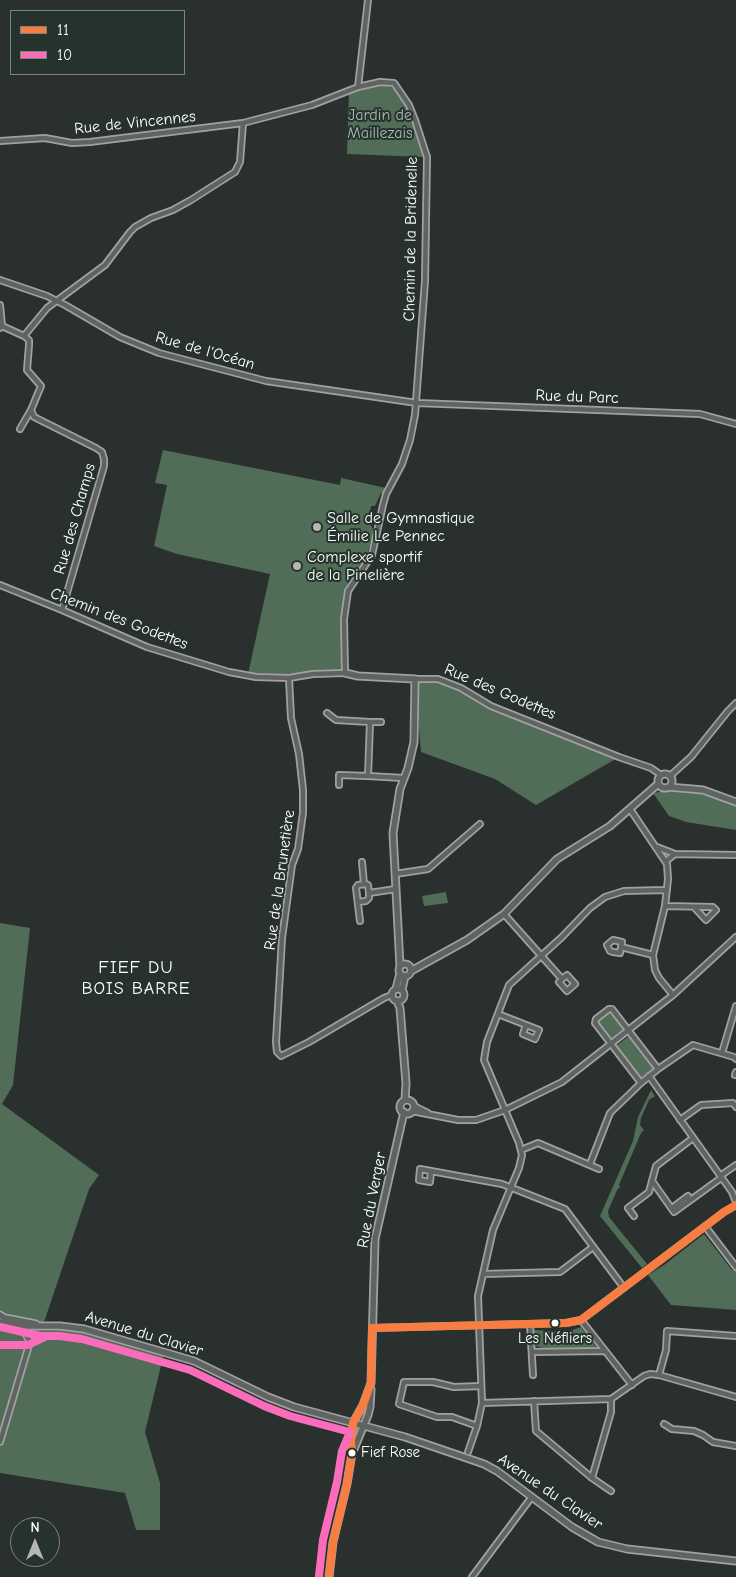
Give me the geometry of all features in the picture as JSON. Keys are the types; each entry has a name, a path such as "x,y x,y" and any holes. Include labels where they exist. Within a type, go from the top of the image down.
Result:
{"street":[{"path":"358,87 368,0"},
{"name":"Rue de Vincennes","path":"0,140 45,138 72,143 90,142 244,123 312,105 358,87 380,82 394,82"},
{"name":"Chemin de la Bridenelle","path":"345,673 344,619 348,591 372,555 386,494 402,464 417,403 425,281 427,157 416,120 394,82"},
{"path":"24,336 47,308 105,265 135,227 151,218 173,210 235,172 240,162 244,123"},
{"name":"Rue de l'Océan","path":"0,280 57,301 120,337 159,354 266,381 417,403"},
{"path":"0,305 1,327 24,336 28,340 27,370 41,386 31,410 20,429"},
{"name":"Rue du Parc","path":"417,403 700,414 736,424"},
{"name":"Rue des Champs","path":"31,410 34,418 96,448 102,452 104,459 104,466 62,610"},
{"name":"Chemin des Godettes","path":"0,585 146,646 229,672 256,677 290,678"},
{"name":"Rue des Godettes","path":"290,678 313,674 345,673 358,676 438,679 461,688 491,706 619,757 652,768 661,775"},
{"name":"Rue de la Brunetière","path":"290,678 291,718 299,754 303,790 303,813 298,848 292,865 282,938 276,1042 280,1056 309,1042 392,995"},
{"path":"402,974 409,974 400,957 392,833 403,778 408,768 414,742 415,679"},
{"path":"736,703 728,711 670,782 665,789 659,785 658,778 666,774 670,782 685,788 703,790 736,802"},
{"path":"327,713 336,720 382,722"},
{"path":"368,776 370,722"},
{"path":"339,785 339,775 403,778"},
{"path":"406,966 423,965 467,940 504,914 557,859 610,826 659,785"},
{"path":"630,810 666,861 668,869 665,906 653,954 655,970 673,995"},
{"path":"395,874 428,869 480,824"},
{"path":"656,846 674,854 736,855"},
{"path":"666,861 674,854"},
{"path":"362,862 364,884"},
{"path":"358,902 366,901 369,898 368,885 358,885 356,888 360,921"},
{"path":"369,893 396,889"},
{"path":"468,1452 477,1426 482,1403 478,1296 493,1230 521,1161 521,1150 484,1060 486,1042 509,985 562,937 590,908 605,897 624,890 667,890"},
{"path":"665,906 713,907 716,910 706,920 694,907"},
{"path":"504,914 562,979"},
{"path":"409,1108 434,1116 458,1120 476,1120 505,1110 562,1082 673,995 736,938"},
{"path":"621,947 653,954"},
{"path":"399,989 404,994 400,1000 394,999 392,995 399,989 406,966"},
{"name":"Rue du Verger","path":"353,1423 363,1405 371,1383 375,1239 401,1129 409,1108 400,1000"},
{"path":"722,1053 736,1006"},
{"path":"641,1083 595,1024 596,1018 609,1009 612,1010 658,1068"},
{"path":"498,1014 526,1025"},
{"path":"590,1164 610,1113 658,1068 693,1045 736,1058"},
{"path":"372,1328 566,1323 581,1320 736,1203 732,1192 649,1076"},
{"path":"680,1120 701,1105 733,1103 736,1107"},
{"path":"649,1192 656,1166 693,1138"},
{"path":"521,1150 538,1142 599,1169"},
{"path":"414,1165 420,1169 502,1184 565,1209 624,1288"},
{"path":"652,1181 674,1212 736,1165"},
{"path":"420,1169 419,1180 430,1182 431,1171"},
{"path":"634,1216 628,1208 656,1187"},
{"path":"705,1226 736,1267"},
{"path":"483,1274 560,1272 593,1248"},
{"name":"Avenue du Clavier","path":"0,1319 5,1318 41,1326"},
{"name":"Avenue du Clavier","path":"0,1319 16,1326 67,1326 84,1329 194,1361 268,1397 294,1407 364,1425 484,1464 498,1472 572,1527 598,1542 627,1549 736,1562"},
{"path":"581,1320 632,1385"},
{"path":"530,1324 533,1375"},
{"path":"659,1375 666,1350 667,1331 736,1336"},
{"path":"0,1442 29,1345 26,1335"},
{"path":"532,1352 604,1351"},
{"path":"482,1403 611,1399 644,1376 650,1374 736,1397"},
{"path":"477,1426 452,1417 437,1417 399,1404 404,1382 433,1382 454,1387 481,1386"},
{"path":"352,1453 370,1407 371,1383"},
{"path":"592,1478 611,1412 611,1399"},
{"path":"534,1401 536,1431 592,1478 612,1491"},
{"path":"329,1577 333,1542 347,1484 352,1453 353,1423"},
{"path":"664,1424 672,1429 694,1431 713,1442 736,1446"},
{"path":"472,1577 531,1498"}],"green space":[{"name":"Jardin de Maillezais","path":"378,84 387,85 397,90 404,100 413,120 425,157 347,154 349,93"},
{"name":"Complexe sportif de la Pinelière","path":"163,450 340,485 341,478 386,488 381,493 375,506 371,506 370,512 374,513 373,520 368,519 368,522 374,532 365,561 357,573 347,571 346,574 349,575 342,619 344,671 289,676 248,674 270,574 177,554 154,546 167,485 155,483"},
{"path":"415,679 438,679 491,706 619,757 536,805 495,779 421,752"},
{"path":"673,790 704,793 736,805 736,830 686,822 669,816 653,793"},
{"path":"446,892 448,903 424,906 422,896"},
{"path":"0,923 30,928 13,1085 2,1104 99,1175 89,1189 44,1322 73,1324 165,1349 145,1432 160,1483 160,1530 136,1530 125,1493 0,1473"},
{"path":"610,1012 623,1029 611,1038 598,1021"},
{"path":"629,1036 654,1068 641,1078 616,1046"},
{"path":"651,1090 655,1096 649,1100 641,1118 640,1125 644,1130 641,1133 619,1185 620,1187 608,1211 609,1217 647,1264 642,1268 600,1216 633,1141 638,1117"},
{"path":"704,1234 732,1270 736,1270 736,1310 671,1305 648,1275"},
{"path":"581,1327 597,1348 549,1350 534,1344 534,1330 567,1332"}],"transit line":[{"name":"11","path":"372,1328 566,1323 581,1320 724,1212 736,1205"},
{"name":"10","path":"0,1327 40,1336 82,1339 190,1370 264,1406 290,1416 350,1432 342,1451 337,1482 323,1540 319,1576"},
{"name":"11","path":"329,1577 333,1542 347,1484 352,1453 353,1423 363,1405 371,1383 372,1328"},
{"name":"10","path":"0,1345 28,1345 45,1337"}],"place":[{"name":"Salle de Gymnastique Émilie Le Pennec","path":"317,527"},
{"name":"Complexe sportif de la Pinelière","path":"297,566"},
{"name":"Les Néfliers","path":"555,1323"},
{"name":"Fief Rose","path":"352,1453"}],"district":[{"name":"FIEF DU BOIS BARRE","path":"136,978"}]}
